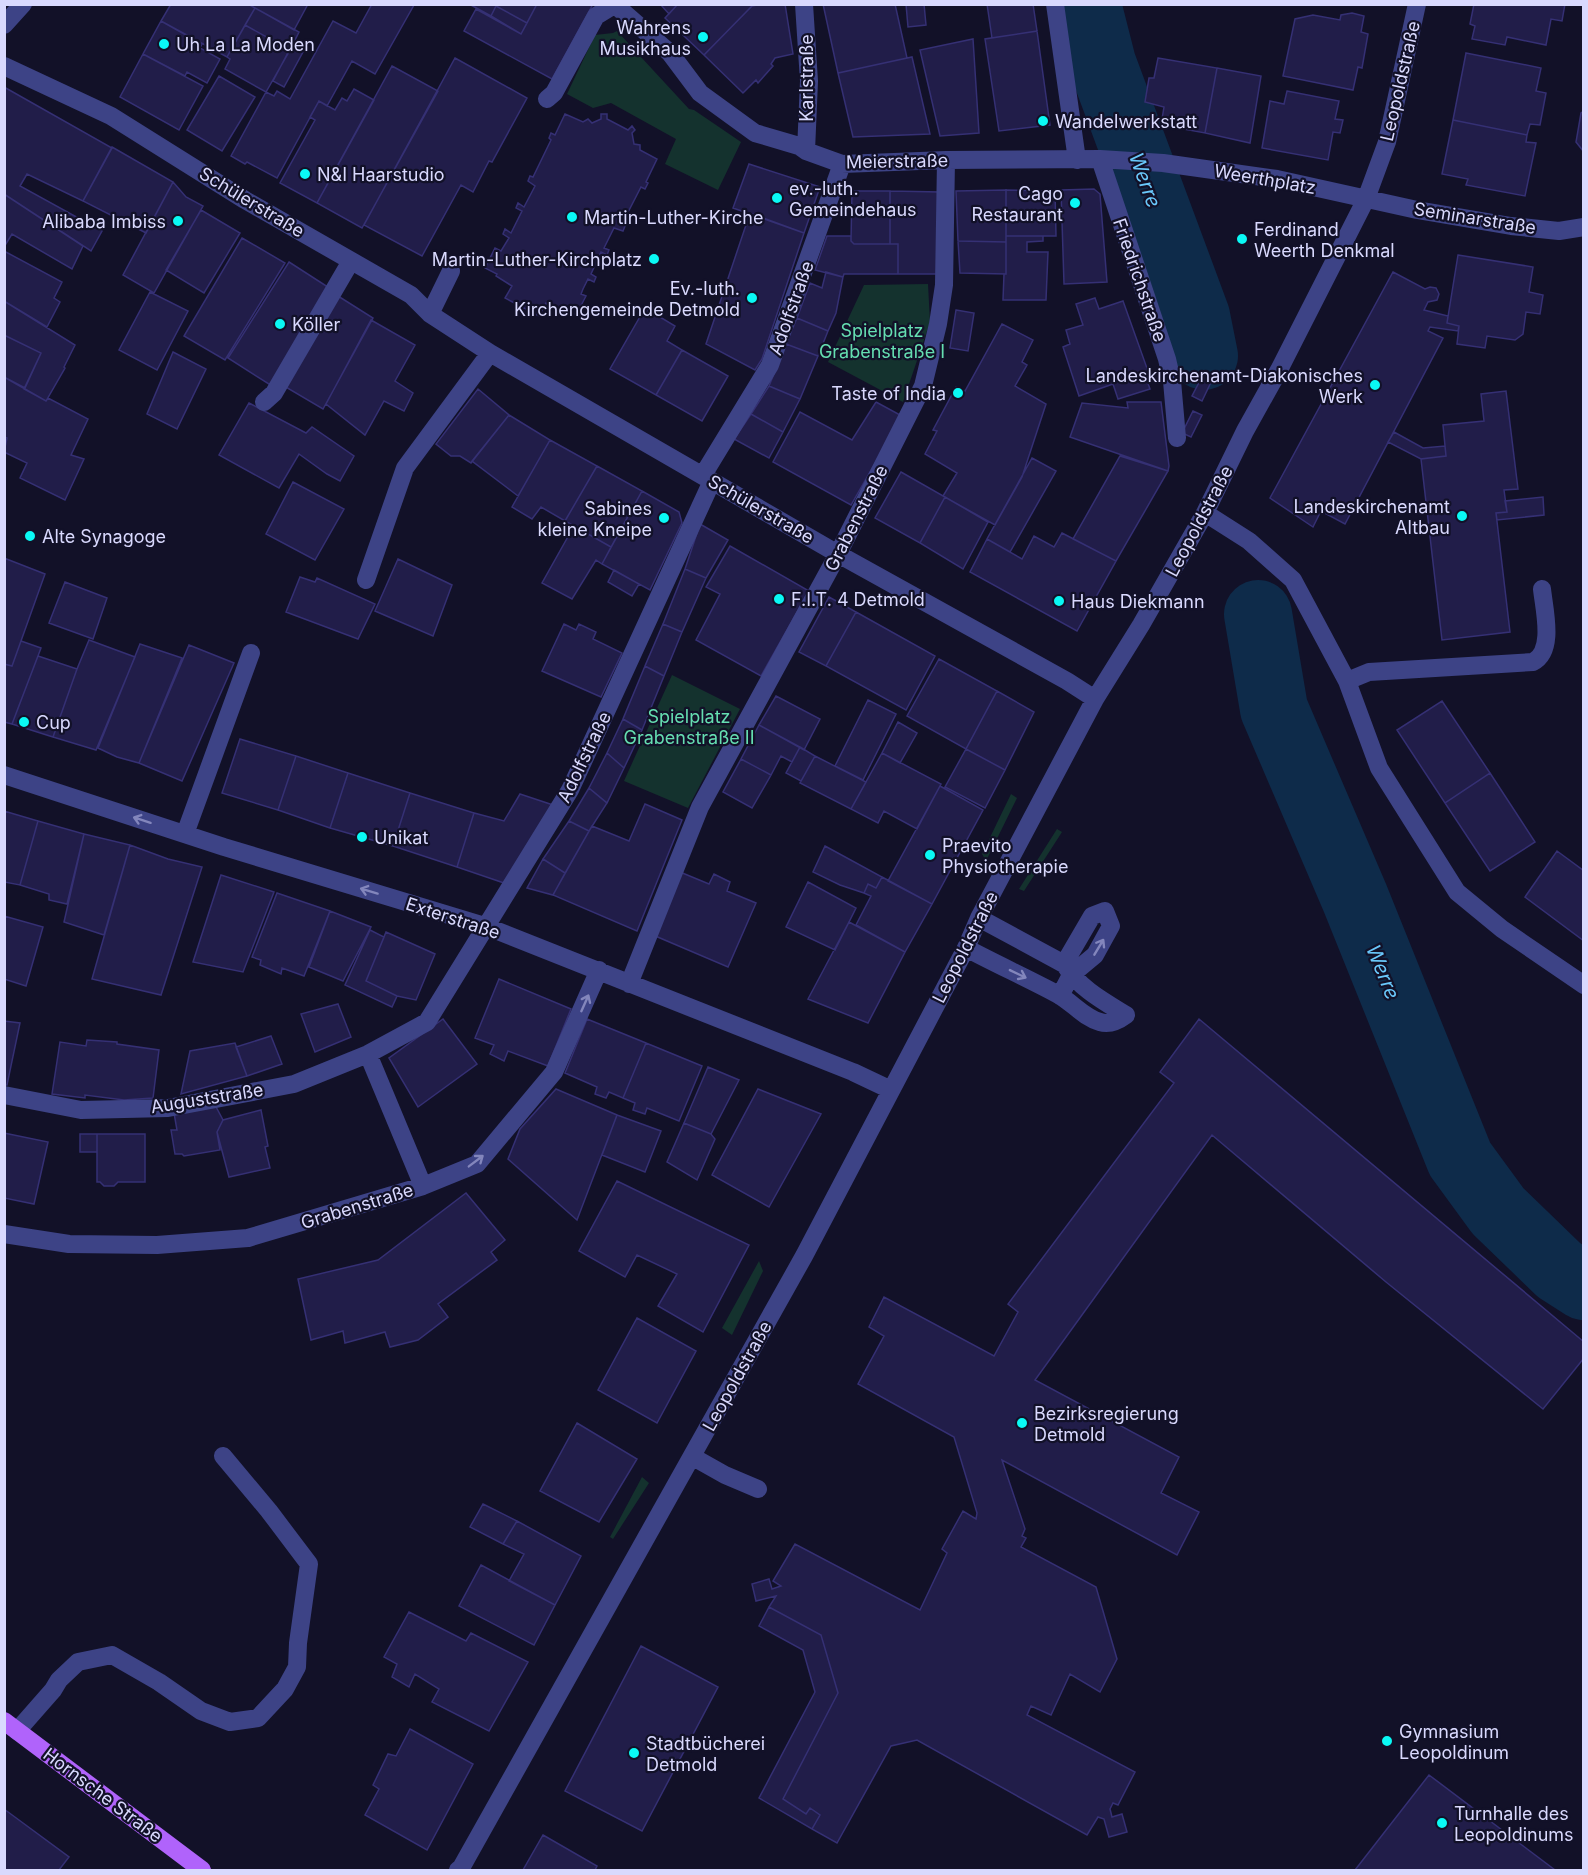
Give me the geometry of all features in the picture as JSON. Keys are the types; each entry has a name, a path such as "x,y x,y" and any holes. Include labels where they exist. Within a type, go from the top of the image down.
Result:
{"main road":[{"name":"Hornsche Straße","path":"11,1726 202,1870"}],"street":[{"path":"4,25 23,4"},
{"path":"547,99 554,93 596,16 614,4"},
{"name":"Meierstraße","path":"614,4 670,53 700,93 755,133 842,164 946,160 1108,159 1163,163"},
{"name":"Karlstraße","path":"804,4 808,81 806,152"},
{"path":"1055,4 1077,160"},
{"name":"Leopoldstraße","path":"460,1870 804,1256 1095,699 1142,625 1205,513 1245,431 1279,370 1366,199 1387,142 1417,4"},
{"name":"Schülerstraße","path":"4,66 111,116 245,200 411,295 430,314 490,353 1095,699"},
{"name":"Friedrichstraße","path":"1108,159 1167,359 1172,381 1177,438"},
{"name":"Grabenstraße","path":"629,984 700,807 838,554 923,386 938,324 944,285 946,160"},
{"name":"Weerthplatz","path":"1163,163 1277,179 1366,199"},
{"name":"Adolfstraße","path":"485,926 570,790 707,478 770,365 842,164"},
{"name":"Seminarstraße","path":"1366,199 1511,226 1559,231 1584,227"},
{"path":"264,402 274,393 351,261"},
{"path":"430,314 452,271"},
{"path":"366,580 405,468 490,353"},
{"path":"1205,513 1249,541 1293,580 1347,681 1379,768 1457,892 1502,929 1584,985"},
{"path":"1347,681 1369,672 1533,662 1538,659 1545,648 1542,589"},
{"path":"185,834 251,653"},
{"name":"Exterstraße","path":"4,775 185,834 485,926 842,1068 891,1090"},
{"path":"966,948 1060,996 1076,1009 1100,1022 1118,1021 1126,1015 1092,994 1067,969 979,918"},
{"name":"Auguststraße","path":"4,1095 81,1110 168,1108 294,1084 368,1054 427,1022 485,926"},
{"path":"1060,996 1067,969"},
{"name":"Grabenstraße","path":"4,1234 69,1244 157,1245 248,1238 423,1186 477,1164 554,1072 599,970"},
{"path":"368,1054 423,1186"},
{"path":"11,1726 53,1690 59,1680 78,1662 112,1655 159,1682 201,1711 230,1722 258,1718 285,1689 297,1667 309,1564 223,1456"},
{"path":"693,1457 725,1475 758,1489"}],"green space":[{"path":"617,31 689,109 694,110 741,142 718,190 665,164 676,139 611,103 593,108 567,94 595,35"},
{"name":"Spielplatz Grabenstraße I","path":"928,284 930,322 903,402 828,362 864,285"},
{"name":"Spielplatz Grabenstraße II","path":"672,675 740,709 688,808 624,781"},
{"path":"1011,794 1017,798 986,861 982,854"},
{"path":"1057,829 1062,832 1024,891 1019,889"},
{"path":"759,1261 763,1271 732,1335 722,1328"},
{"path":"642,1477 649,1483 613,1539 610,1537"}],"building":[{"path":"171,4 248,4 255,8 227,57 161,21"},
{"path":"248,4 308,4 294,30"},
{"path":"372,4 414,5 375,74 352,61 327,106 319,101 277,178 231,156 266,92 274,96 277,91 290,99 333,21 356,33"},
{"path":"469,4 493,4 496,6 491,16"},
{"path":"497,4 537,4 527,23 496,6"},
{"path":"537,4 593,4 552,79 464,31 476,9 521,34"},
{"path":"660,4 678,4 669,14"},
{"name":"Wahrens Musikhaus","path":"678,4 750,4 752,6 704,55 665,18"},
{"path":"785,4 793,54 775,58 771,64 773,66 758,83 756,80 743,93 704,55 752,6"},
{"path":"823,4 895,4 907,58 838,73"},
{"path":"906,4 924,4 926,25 908,27"},
{"path":"987,4 1033,4 1037,31 992,38"},
{"path":"1474,4 1565,4 1562,21 1551,19 1546,45 1507,37 1505,45 1472,39 1475,26 1470,24"},
{"path":"496,6 527,23 521,34 491,16"},
{"path":"255,8 299,32 290,50 245,25"},
{"path":"1352,13 1364,16 1361,32 1368,34 1362,68 1358,67 1353,90 1283,76 1295,19 1313,15 1340,20 1341,15"},
{"path":"161,21 202,44 200,48 220,59 207,83 187,72 185,76 143,54"},
{"path":"245,25 290,50 266,92 225,69 230,59 227,57"},
{"path":"1037,31 1050,125 999,131 985,39"},
{"path":"973,39 979,133 940,136 920,50"},
{"path":"292,45 303,52 284,87 273,81"},
{"path":"1466,53 1541,68 1536,91 1546,93 1540,125 1530,124 1527,135 1453,120"},
{"path":"143,54 203,86 179,130 120,97"},
{"path":"912,57 930,134 853,137 838,73"},
{"path":"455,58 527,98 473,192 461,185 422,256 364,225"},
{"path":"1158,58 1217,68 1205,133 1161,125 1164,107 1145,102 1149,78 1154,78"},
{"path":"392,66 438,91 362,228 317,203"},
{"path":"1217,68 1261,76 1250,143 1205,133"},
{"path":"219,76 255,97 222,151 187,130"},
{"path":"4,87 112,148 83,201 27,174 20,186 102,231 91,251 4,194"},
{"path":"354,89 374,100 317,203 280,183 315,120 310,117 319,101 335,110 342,98 347,101"},
{"path":"1287,91 1339,101 1335,119 1343,120 1340,133 1333,132 1328,160 1262,148 1270,101 1284,104"},
{"path":"1584,111 1584,152 1576,142 1581,113"},
{"name":"Martin-Luther-Kirche","path":"565,114 583,122 588,119 592,123 601,119 601,114 607,114 607,119 628,130 632,126 635,130 632,133 634,144 640,145 640,150 657,159 645,189 641,187 622,224 625,226 623,231 614,228 604,248 609,250 607,255 601,252 591,274 596,277 594,282 588,279 581,294 586,296 576,315 562,307 560,311 546,303 539,316 505,298 512,286 485,268 495,248 501,251 509,238 503,234 505,229 511,233 522,211 516,208 518,203 524,207 535,186 528,181 530,176 533,177 551,140 549,138 551,133 555,135"},
{"path":"1453,120 1527,135 1526,142 1536,143 1525,196 1466,185 1468,179 1442,174"},
{"path":"112,147 173,182 146,233 83,201"},
{"name":"ev.-luth. Gemeindehaus","path":"749,164 820,187 804,233 733,208"},
{"path":"173,182 186,197 203,206 154,293 123,275"},
{"path":"1094,189 1100,194 1107,282 1064,284 1061,190"},
{"path":"1006,190 1055,191 1056,236 1006,236"},
{"path":"1006,190 1006,242 958,241 956,191"},
{"path":"852,191 890,191 890,244 854,244 851,241"},
{"path":"890,191 940,192 939,274 898,274 898,244 890,244"},
{"path":"4,194 83,246 72,269 12,234 4,247"},
{"path":"201,210 240,233 204,293 166,270"},
{"name":"Ev.-luth. Kirchengemeinde Detmold","path":"750,213 804,233 762,359 755,370 706,344"},
{"path":"827,236 851,236 854,244 898,244 898,274 844,274 843,277 815,270"},
{"path":"1006,236 1043,236 1043,241 1027,242 1027,252 1048,252 1046,300 1003,300"},
{"path":"242,238 285,263 225,360 184,336"},
{"path":"958,241 1006,242 1006,274 960,273"},
{"path":"4,251 62,282 54,298 60,302 47,327 4,301"},
{"path":"1458,255 1533,267 1529,292 1543,295 1540,314 1526,312 1523,334 1515,340 1487,336 1485,348 1457,344 1459,326 1447,323"},
{"name":"Köller","path":"289,262 331,289 272,386 228,358"},
{"path":"826,272 843,277 836,313 828,331 797,318 810,283 822,288"},
{"name":"Landeskirchenamt-Diakonisches Werk","path":"1393,272 1425,289 1436,288 1439,294 1437,300 1428,302 1424,310 1448,316 1447,323 1459,326 1458,331 1430,327 1428,331 1443,338 1345,524 1321,511 1313,527 1270,498"},
{"path":"150,292 188,311 157,370 119,350"},
{"path":"338,296 373,318 323,409 284,386"},
{"path":"1095,298 1099,309 1123,301 1148,371 1145,375 1150,389 1118,399 1113,384 1079,396 1063,347 1070,344 1066,330 1083,325 1076,304"},
{"path":"4,301 75,345 46,401 24,389 41,353 4,335"},
{"path":"645,308 675,326 667,341 682,350 656,395 610,369"},
{"path":"956,310 974,313 968,351 950,348"},
{"path":"797,318 828,331 818,356 786,344"},
{"path":"371,320 415,345 395,381 413,393 404,411 384,401 365,435 326,404"},
{"path":"1002,324 1033,340 1022,362 1027,365 1015,386 1046,404 1022,477 995,525 943,496 957,473 925,454 937,431 933,430 956,387 965,391"},
{"path":"4,335 41,353 25,388 4,377"},
{"path":"786,344 818,356 800,399 769,386"},
{"path":"682,350 728,376 702,421 656,395"},
{"path":"173,352 206,369 177,429 147,414"},
{"path":"1204,373 1213,378 1202,401 1192,396"},
{"path":"4,377 46,401 48,398 88,419 71,455 84,459 65,500 20,478 27,463 4,452 7,438 4,437"},
{"path":"769,386 800,399 783,432 751,414"},
{"path":"478,389 509,415 471,463 460,456 451,456 436,444"},
{"name":"Landeskirchenamt Altbau","path":"1506,391 1518,489 1504,490 1507,512 1496,513 1510,632 1442,640 1421,459 1446,456 1443,425 1484,421 1481,394"},
{"path":"876,402 902,416 851,505 773,462 800,412 852,440"},
{"path":"1127,402 1161,402 1168,471 1070,437 1082,403 1128,408"},
{"path":"249,403 306,433 312,427 354,456 340,481 299,454 279,488 219,455"},
{"path":"1193,411 1202,415 1191,437 1182,433"},
{"path":"751,414 783,432 769,458 734,439"},
{"path":"509,415 550,440 518,496 472,461"},
{"path":"1394,432 1423,448 1445,446 1446,456 1421,459 1388,442"},
{"path":"550,440 597,466 565,521 541,507 532,519 512,507"},
{"path":"1120,456 1168,471 1116,561 1073,539"},
{"path":"1032,458 1056,471 1010,552 987,539"},
{"path":"597,466 642,491 611,547 565,521"},
{"path":"901,472 945,497 920,543 875,518"},
{"path":"293,482 344,509 315,560 266,534"},
{"path":"642,491 679,512 682,523 650,590 602,564"},
{"path":"945,497 988,522 963,569 920,543"},
{"path":"1543,497 1544,515 1497,520 1496,513 1507,512 1505,501"},
{"path":"700,524 728,540 706,578 685,569"},
{"path":"574,526 611,547 602,564 596,560 572,599 542,583"},
{"name":"Haus Diekmann","path":"1062,533 1116,561 1077,631 970,572 987,539 1022,559 1034,536 1054,547"},
{"path":"730,546 809,591 761,676 696,640 720,594 706,587"},
{"path":"4,558 45,574 12,666 4,664"},
{"path":"398,559 452,585 433,636 375,611"},
{"path":"685,569 706,578 682,632 663,624"},
{"path":"614,570 639,584 632,596 608,582"},
{"path":"300,577 315,582 317,578 375,604 358,639 286,612"},
{"path":"65,582 107,598 93,639 49,623"},
{"path":"829,597 856,612 826,666 799,652"},
{"path":"856,612 935,656 906,710 826,666"},
{"path":"564,624 576,630 579,624 596,632 593,639 622,653 601,697 542,671"},
{"path":"663,624 682,632 664,676 645,666"},
{"path":"89,640 135,657 96,750 53,737"},
{"path":"21,641 41,648 12,724 4,722 4,664 12,666"},
{"path":"140,644 182,658 139,763 117,757 98,748"},
{"path":"189,645 234,663 182,781 139,763"},
{"path":"38,656 77,669 53,737 12,724"},
{"path":"939,659 997,691 966,749 907,716"},
{"path":"645,666 664,676 642,730 623,719"},
{"path":"997,691 1034,712 1005,770 966,749"},
{"path":"776,696 820,719 804,750 759,725"},
{"path":"868,700 896,714 863,780 835,766"},
{"path":"1442,701 1490,773 1445,803 1397,730"},
{"path":"623,719 642,730 624,768 607,753"},
{"path":"898,722 917,733 900,763 882,753"},
{"path":"759,725 800,747 792,762 781,756 771,775 741,759"},
{"path":"240,739 296,756 278,810 222,793"},
{"path":"800,747 815,756 801,781 786,773"},
{"path":"966,749 1005,770 985,808 945,787"},
{"path":"607,753 624,768 607,803 589,788"},
{"path":"882,753 941,784 917,829 884,811 878,823 851,809"},
{"path":"296,756 348,773 330,828 278,810"},
{"path":"815,756 866,782 851,809 800,783"},
{"path":"741,759 771,775 752,808 723,792"},
{"path":"348,773 410,793 393,846 330,828"},
{"path":"1490,773 1535,842 1490,871 1445,803"},
{"name":"Praevito Physiotherapie","path":"940,786 983,810 932,904 888,881"},
{"path":"589,788 607,803 589,831 569,821"},
{"path":"410,793 474,813 457,867 393,846"},
{"path":"520,794 553,805 507,884 457,867 474,813 504,821"},
{"path":"645,804 682,820 637,931 553,895 592,826 629,841"},
{"path":"4,811 38,821 20,885 4,882"},
{"path":"38,821 84,834 67,904 49,900 49,894 20,885"},
{"path":"569,821 589,831 565,873 543,859"},
{"path":"84,834 130,845 104,935 64,922"},
{"path":"130,845 168,859 202,867 161,995 92,979"},
{"path":"825,846 882,877 876,888 868,884 864,893 813,872"},
{"path":"1557,851 1584,871 1584,941 1525,897"},
{"path":"543,859 565,873 553,895 527,888"},
{"path":"680,872 709,884 714,874 730,882 727,891 756,903 728,967 653,935"},
{"path":"221,875 274,892 243,972 193,962"},
{"path":"882,877 932,904 905,952 856,925 871,896 864,893 868,884 876,888"},
{"path":"808,882 856,908 835,950 786,927"},
{"path":"277,893 330,911 304,976 282,968 281,974 260,965 261,960 252,957"},
{"path":"330,911 371,927 343,981 309,967"},
{"path":"4,916 43,927 26,986 4,979"},
{"path":"849,922 905,952 868,1023 808,999"},
{"path":"370,930 384,937 366,981 397,996 392,1007 345,985"},
{"path":"386,932 435,954 416,1000 397,996 366,981"},
{"path":"499,979 571,1009 548,1066 508,1051 504,1061 490,1054 494,1045 475,1038"},
{"path":"338,1004 351,1037 315,1052 301,1014"},
{"path":"443,1019 477,1064 418,1107 389,1058"},
{"path":"587,1019 646,1043 623,1098 609,1092 606,1098 595,1094 597,1087 565,1073"},
{"name":"Bezirksregierung Detmold","path":"1199,1019 1584,1342 1584,1358 1543,1409 1386,1282 1212,1135 1035,1380 1179,1457 1161,1493 1199,1512 1177,1555 1002,1460 1025,1529 1022,1536 1026,1538 1021,1547 1096,1587 1117,1659 1100,1692 1070,1674 1051,1715 1031,1706 1027,1715 1135,1772 1118,1805 1113,1803 1110,1809 1112,1817 1122,1814 1127,1832 1109,1837 1104,1819 1098,1817 1087,1835 917,1740 891,1746 837,1843 812,1829 820,1815 810,1808 806,1814 783,1799 838,1693 821,1635 769,1607 776,1596 756,1601 752,1584 769,1579 772,1589 781,1586 773,1581 795,1544 920,1610 947,1553 942,1549 963,1511 976,1519 977,1513 954,1437 858,1384 884,1336 869,1327 884,1297 994,1356 1018,1312 1008,1304 1174,1083 1160,1072"},
{"path":"4,1021 20,1023 7,1085 4,1085"},
{"path":"271,1036 282,1064 247,1076 236,1047"},
{"path":"87,1040 117,1042 117,1044 159,1050 153,1098 124,1100 52,1094 60,1042 86,1046"},
{"path":"235,1043 247,1076 181,1094 190,1051"},
{"path":"646,1043 702,1066 679,1121 647,1108 645,1114 633,1110 635,1103 623,1098"},
{"path":"708,1067 739,1080 711,1134 684,1123"},
{"path":"556,1089 617,1115 577,1220 508,1159 520,1129"},
{"path":"758,1089 821,1114 769,1207 712,1175"},
{"path":"214,1103 223,1120 217,1132 220,1150 184,1156 175,1154 171,1130 177,1130 174,1113"},
{"path":"261,1110 270,1168 229,1177 217,1132 223,1120"},
{"path":"617,1115 661,1131 645,1172 602,1155"},
{"path":"684,1123 711,1134 715,1139 697,1180 667,1162"},
{"path":"4,1133 48,1142 34,1204 4,1198"},
{"path":"80,1134 97,1134 97,1152 80,1152"},
{"path":"97,1134 145,1134 145,1182 118,1182 114,1186 104,1186 97,1182"},
{"path":"617,1181 749,1245 703,1332 658,1306 677,1274 637,1255 625,1277 579,1251"},
{"path":"466,1193 505,1240 491,1252 497,1260 438,1304 448,1317 418,1340 390,1347 385,1332 345,1343 343,1331 311,1340 298,1279 378,1260"},
{"path":"637,1318 696,1351 657,1423 598,1390"},
{"path":"577,1423 637,1459 599,1522 540,1491"},
{"path":"483,1504 517,1521 503,1544 470,1527"},
{"path":"517,1521 581,1556 555,1605 509,1581 524,1554 503,1544"},
{"path":"481,1565 555,1605 534,1645 459,1606"},
{"path":"769,1607 821,1635 838,1693 783,1799 806,1814 810,1808 820,1815 812,1829 759,1798 815,1692 803,1650 759,1626"},
{"path":"409,1612 466,1641 471,1633 528,1662 489,1731 432,1702 439,1689 415,1674 409,1687 392,1677 397,1664 384,1657"},
{"name":"Stadtbücherei Detmold","path":"641,1646 718,1687 642,1831 565,1791"},
{"path":"410,1729 473,1764 427,1850 365,1815 379,1789 373,1785 388,1754 396,1756"},
{"name":"Turnhalle des Leopoldinums","path":"1429,1775 1555,1870 1355,1870"},
{"path":"4,1809 69,1857 59,1870 4,1870"},
{"path":"543,1835 597,1866 595,1870 523,1870"}],"waterway":[{"name":"Werre","path":"1087,4 1102,63 1196,316 1204,356"},
{"name":"Werre","path":"1258,614 1274,709 1355,898 1460,1159 1498,1211 1559,1270 1584,1286"}],"place":[{"name":"Wahrens Musikhaus","path":"703,37"},
{"name":"Uh La La Moden","path":"164,44"},
{"name":"Wandelwerkstatt","path":"1043,121"},
{"name":"N&I Haarstudio","path":"305,174"},
{"name":"ev.-luth. Gemeindehaus","path":"777,198"},
{"name":"Cago Restaurant","path":"1075,203"},
{"name":"Martin-Luther-Kirche","path":"572,217"},
{"name":"Alibaba Imbiss","path":"178,221"},
{"name":"Ferdinand Weerth Denkmal","path":"1242,239"},
{"name":"Martin-Luther-Kirchplatz","path":"654,259"},
{"name":"Ev.-luth. Kirchengemeinde Detmold","path":"752,298"},
{"name":"Köller","path":"280,324"},
{"name":"Landeskirchenamt-Diakonisches Werk","path":"1375,385"},
{"name":"Taste of India","path":"958,393"},
{"name":"Landeskirchenamt Altbau","path":"1462,516"},
{"name":"Sabines kleine Kneipe","path":"664,518"},
{"name":"Alte Synagoge","path":"30,536"},
{"name":"F.I.T. 4 Detmold","path":"779,599"},
{"name":"Haus Diekmann","path":"1059,601"},
{"name":"Cup","path":"24,722"},
{"name":"Unikat","path":"362,837"},
{"name":"Praevito Physiotherapie","path":"930,855"},
{"name":"Bezirksregierung Detmold","path":"1022,1423"},
{"name":"Gymnasium Leopoldinum","path":"1387,1741"},
{"name":"Stadtbücherei Detmold","path":"634,1753"},
{"name":"Turnhalle des Leopoldinums","path":"1442,1823"}]}
